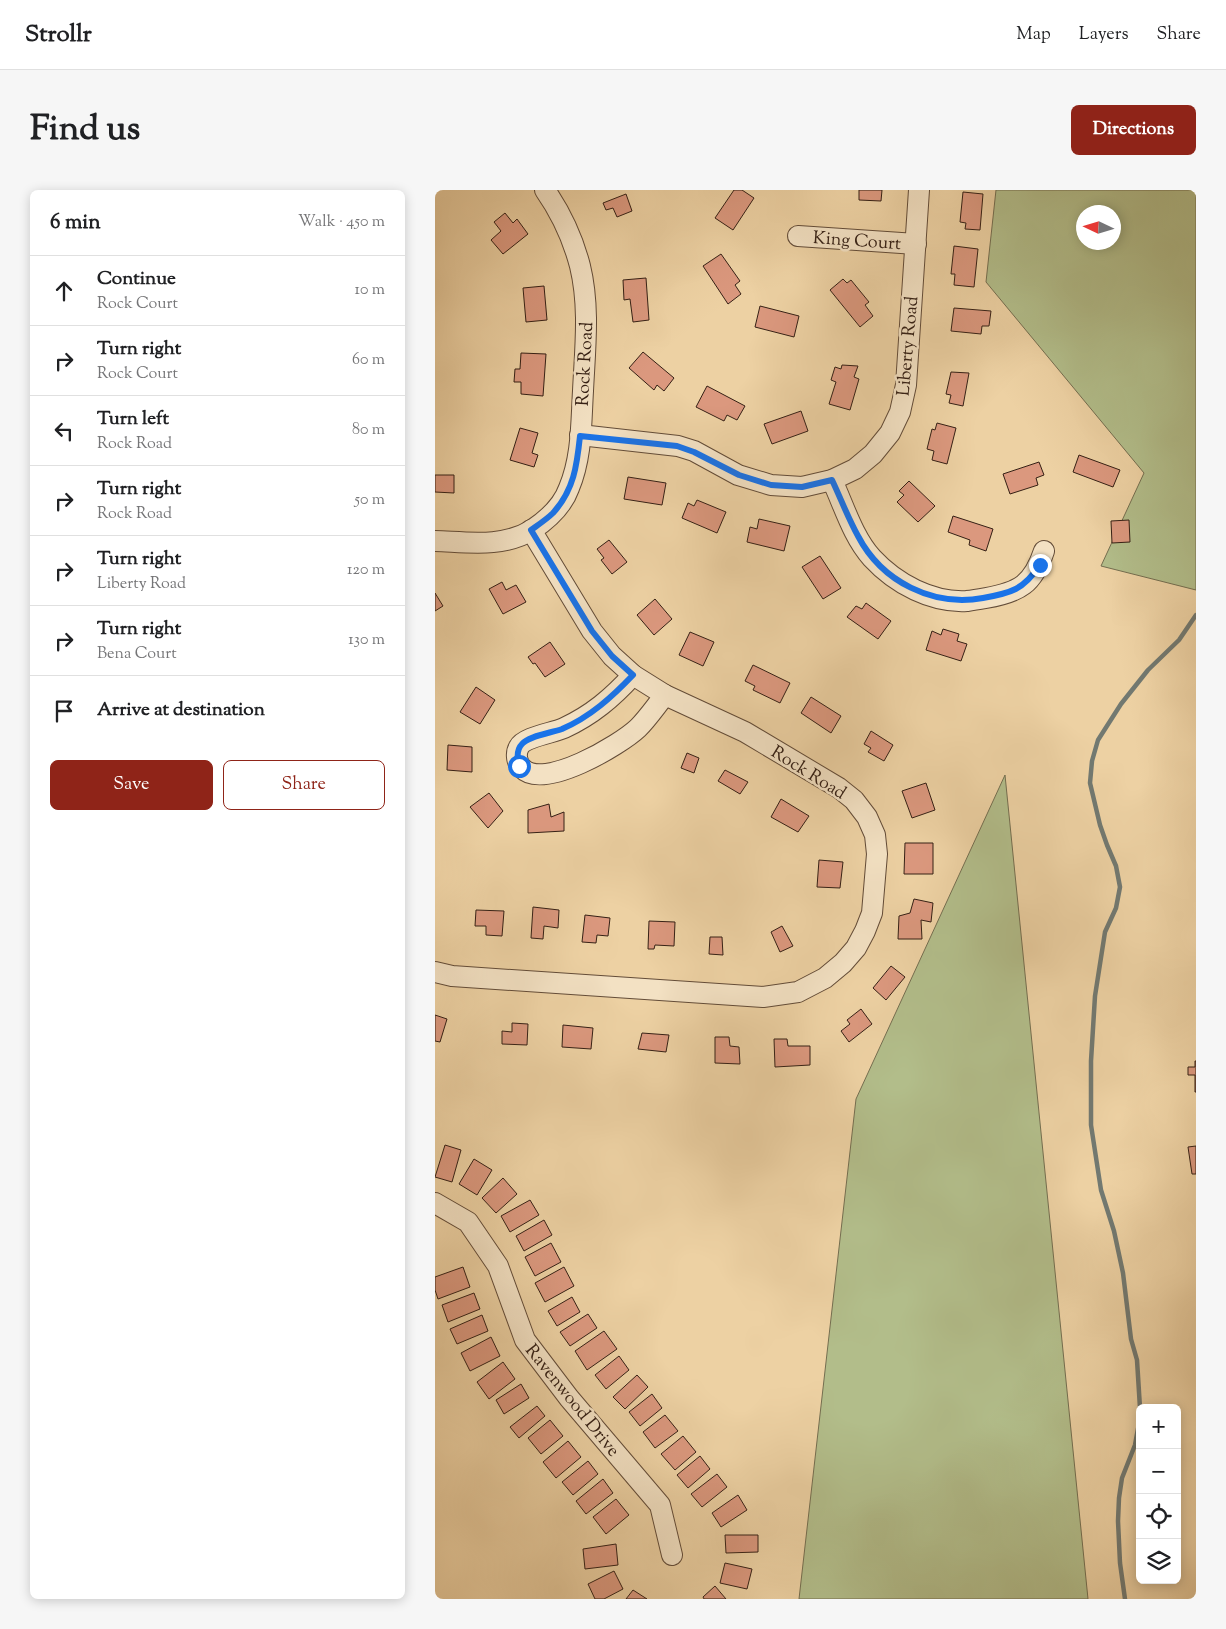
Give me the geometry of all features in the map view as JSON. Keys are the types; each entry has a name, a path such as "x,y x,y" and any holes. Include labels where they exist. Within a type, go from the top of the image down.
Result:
{"street":[{"name":"Rock Road","path":"435,541 495,543 513,539 531,530 553,513 568,491 577,467 587,322 585,294 580,266 568,231 545,190"},
{"name":"Liberty Road","path":"580,436 677,446 694,452 739,475 771,485 802,487 832,480 855,469 873,454 890,433 900,412 906,385 919,190"},
{"name":"King Court","path":"798,236 916,244"},
{"path":"832,480 858,537 872,558 897,580 926,595 946,600 967,601 1008,594 1021,587 1031,578 1040,565 1044,551"},
{"name":"Rock Road","path":"435,972 453,976 763,997 797,992 825,978 843,963 856,948 865,931 871,913 877,854 875,835 867,817 854,800 822,778 745,732 665,696 633,675 612,656 592,631 531,530"},
{"path":"633,675 613,696 588,715 562,728 523,742 518,748 517,758 519,766 525,772 535,775 577,766 599,755 637,728 665,696"},
{"name":"Ravenwood Drive","path":"435,1203 468,1222 498,1266 525,1340 569,1398 660,1505 672,1555"}],"green space":[{"path":"996,190 1196,190 1196,590 1101,566 1144,473 986,282"},
{"path":"1005,775 1088,1599 799,1599 856,1099"}],"building":[{"path":"734,190 742,190 754,198 733,230 715,218"},
{"path":"859,190 882,190 881,201 859,200"},
{"path":"963,192 983,194 980,230 965,229 966,223 960,222"},
{"path":"626,194 632,211 617,217 613,208 606,210 603,203"},
{"path":"505,213 513,223 517,219 528,234 503,254 491,240 501,231 494,222"},
{"path":"954,246 978,249 974,287 954,285 955,274 951,274"},
{"path":"721,254 740,281 735,285 741,294 728,304 703,266"},
{"path":"646,278 649,320 633,322 630,299 624,300 623,280"},
{"path":"843,279 847,283 851,280 869,302 865,305 873,316 860,327 830,290"},
{"path":"544,286 547,320 526,322 523,288"},
{"path":"760,306 799,316 794,337 755,327"},
{"path":"954,308 991,311 989,326 982,326 981,334 951,331"},
{"path":"643,352 674,378 664,391 657,385 654,390 629,368"},
{"path":"521,353 546,354 543,396 521,394 521,382 514,382 515,369 520,369"},
{"path":"842,365 858,366 854,377 859,379 850,410 829,404 836,382 831,380 835,367 841,369"},
{"path":"951,372 969,373 963,406 949,403 951,395 946,394"},
{"path":"707,386 745,406 737,420 727,415 724,421 696,407"},
{"path":"801,411 808,431 772,444 764,424"},
{"path":"937,423 956,428 947,464 932,460 934,451 927,449 932,429 935,430"},
{"path":"520,428 538,433 532,453 538,455 534,467 510,460"},
{"path":"1079,455 1120,470 1113,487 1073,472"},
{"path":"1039,462 1044,475 1036,478 1038,485 1010,494 1003,474"},
{"path":"435,475 454,475 454,493 435,492"},
{"path":"628,477 666,483 662,505 624,499"},
{"path":"909,481 935,506 918,522 897,502 904,495 899,491"},
{"path":"697,500 726,512 717,533 682,518 688,503 694,506"},
{"path":"953,516 993,529 986,551 969,545 970,540 948,532"},
{"path":"759,519 790,526 784,551 747,542 750,527 757,529"},
{"path":"1129,520 1130,542 1112,543 1111,521"},
{"path":"609,540 627,562 612,574 601,560 604,558 597,549"},
{"path":"820,556 841,588 823,599 802,567"},
{"path":"502,582 506,590 516,585 526,602 503,614 489,589"},
{"path":"435,593 443,606 435,611"},
{"path":"655,599 672,619 654,635 637,615"},
{"path":"866,603 891,621 878,639 847,617 856,606 862,609"},
{"path":"943,629 959,634 957,641 967,644 961,661 926,650 932,631 941,635"},
{"path":"690,632 714,642 703,666 679,655"},
{"path":"550,642 565,664 545,677 528,657"},
{"path":"753,665 790,683 780,703 753,690 755,686 745,681"},
{"path":"476,687 495,700 480,724 460,712"},
{"path":"811,697 841,716 831,733 801,713"},
{"path":"871,731 893,745 884,761 868,752 871,748 864,744"},
{"path":"448,745 472,747 472,772 447,770"},
{"path":"687,753 699,758 694,773 681,768"},
{"path":"725,770 748,782 740,794 718,781"},
{"path":"926,783 935,810 912,818 902,791"},
{"path":"489,793 503,811 488,828 470,807"},
{"path":"781,799 809,816 798,832 771,817"},
{"path":"549,804 551,817 564,812 564,831 528,833 528,810"},
{"path":"905,843 933,843 933,874 904,874"},
{"path":"819,860 843,862 840,888 817,887"},
{"path":"914,899 933,903 931,922 921,920 922,939 898,939 899,916 910,913"},
{"path":"533,907 559,910 558,928 544,926 543,939 531,938"},
{"path":"476,910 504,911 502,936 486,935 486,926 475,926"},
{"path":"585,915 610,918 608,936 597,935 596,943 582,942"},
{"path":"649,921 675,922 674,946 655,945 654,949 648,949"},
{"path":"782,926 793,946 780,952 771,932"},
{"path":"710,937 722,937 723,955 709,954"},
{"path":"891,966 905,977 886,1000 873,988"},
{"path":"861,1009 872,1024 849,1042 841,1031 850,1024 847,1020"},
{"path":"435,1015 447,1019 440,1042 435,1041"},
{"path":"512,1023 528,1024 527,1045 502,1044 502,1031 512,1032"},
{"path":"563,1025 593,1028 591,1049 562,1047"},
{"path":"642,1033 669,1035 666,1052 638,1049"},
{"path":"715,1037 729,1037 730,1046 739,1047 740,1064 715,1063"},
{"path":"774,1039 787,1039 788,1046 810,1046 810,1065 775,1067"},
{"path":"1195,1061 1196,1092 1195,1075 1188,1075 1188,1067 1195,1067"},
{"path":"445,1145 461,1150 452,1182 435,1177"},
{"path":"1196,1146 1196,1174 1192,1174 1188,1147"},
{"path":"474,1159 492,1170 477,1195 459,1184"},
{"path":"503,1178 517,1194 496,1213 482,1198"},
{"path":"530,1200 539,1215 510,1232 501,1216"},
{"path":"544,1220 552,1235 524,1251 516,1236"},
{"path":"551,1243 561,1262 535,1276 525,1257"},
{"path":"463,1267 470,1287 438,1299 435,1290 435,1277"},
{"path":"564,1267 574,1286 545,1302 535,1283"},
{"path":"474,1293 480,1309 448,1322 442,1305"},
{"path":"572,1297 580,1312 557,1326 548,1311"},
{"path":"588,1314 597,1328 570,1346 560,1332"},
{"path":"482,1315 488,1331 457,1344 450,1329"},
{"path":"604,1331 617,1349 587,1370 575,1351"},
{"path":"491,1337 500,1356 470,1371 461,1353"},
{"path":"619,1356 629,1370 606,1389 595,1375"},
{"path":"503,1362 515,1379 489,1399 477,1382"},
{"path":"637,1375 648,1387 625,1409 613,1397"},
{"path":"521,1384 529,1398 504,1414 496,1400"},
{"path":"652,1394 662,1408 640,1426 629,1412"},
{"path":"537,1406 545,1416 519,1438 510,1427"},
{"path":"665,1415 678,1431 655,1448 643,1432"},
{"path":"550,1420 563,1436 541,1454 528,1438"},
{"path":"683,1436 696,1452 675,1470 661,1454"},
{"path":"568,1441 581,1457 556,1478 543,1462"},
{"path":"700,1456 710,1469 688,1488 677,1475"},
{"path":"588,1461 598,1474 573,1495 562,1482"},
{"path":"717,1474 727,1487 702,1507 691,1494"},
{"path":"603,1479 613,1493 586,1514 576,1501"},
{"path":"738,1495 747,1510 721,1527 712,1513"},
{"path":"616,1499 629,1515 606,1534 593,1517"},
{"path":"725,1535 758,1535 758,1552 726,1553"},
{"path":"616,1544 618,1565 585,1569 583,1549"},
{"path":"725,1563 752,1569 747,1589 720,1583"},
{"path":"614,1571 623,1589 604,1599 595,1599 588,1584"},
{"path":"715,1586 726,1599 704,1599 703,1597"},
{"path":"633,1590 647,1599 626,1599"}],"waterway":[{"path":"1140,1404 1137,1360 1131,1339 1123,1273 1114,1231 1101,1190 1091,1125 1091,1061 1095,996 1105,932 1116,908 1120,887 1116,866 1100,825 1090,783 1092,761 1098,740 1121,704 1148,670 1179,640 1196,615"},
{"path":"1125,1599 1120,1563 1119,1498 1122,1478 1136,1440"}],"route":[{"path":"519,766 517,758 518,748 523,742 562,728 588,715 613,696 633,675 612,656 592,631 531,530 553,513 568,491 577,467 580,436 677,446 694,452 739,475 771,485 802,487 832,480 858,537 872,558 897,580 926,595 946,600 967,601 1008,594 1021,587 1031,578 1040,565"}]}
